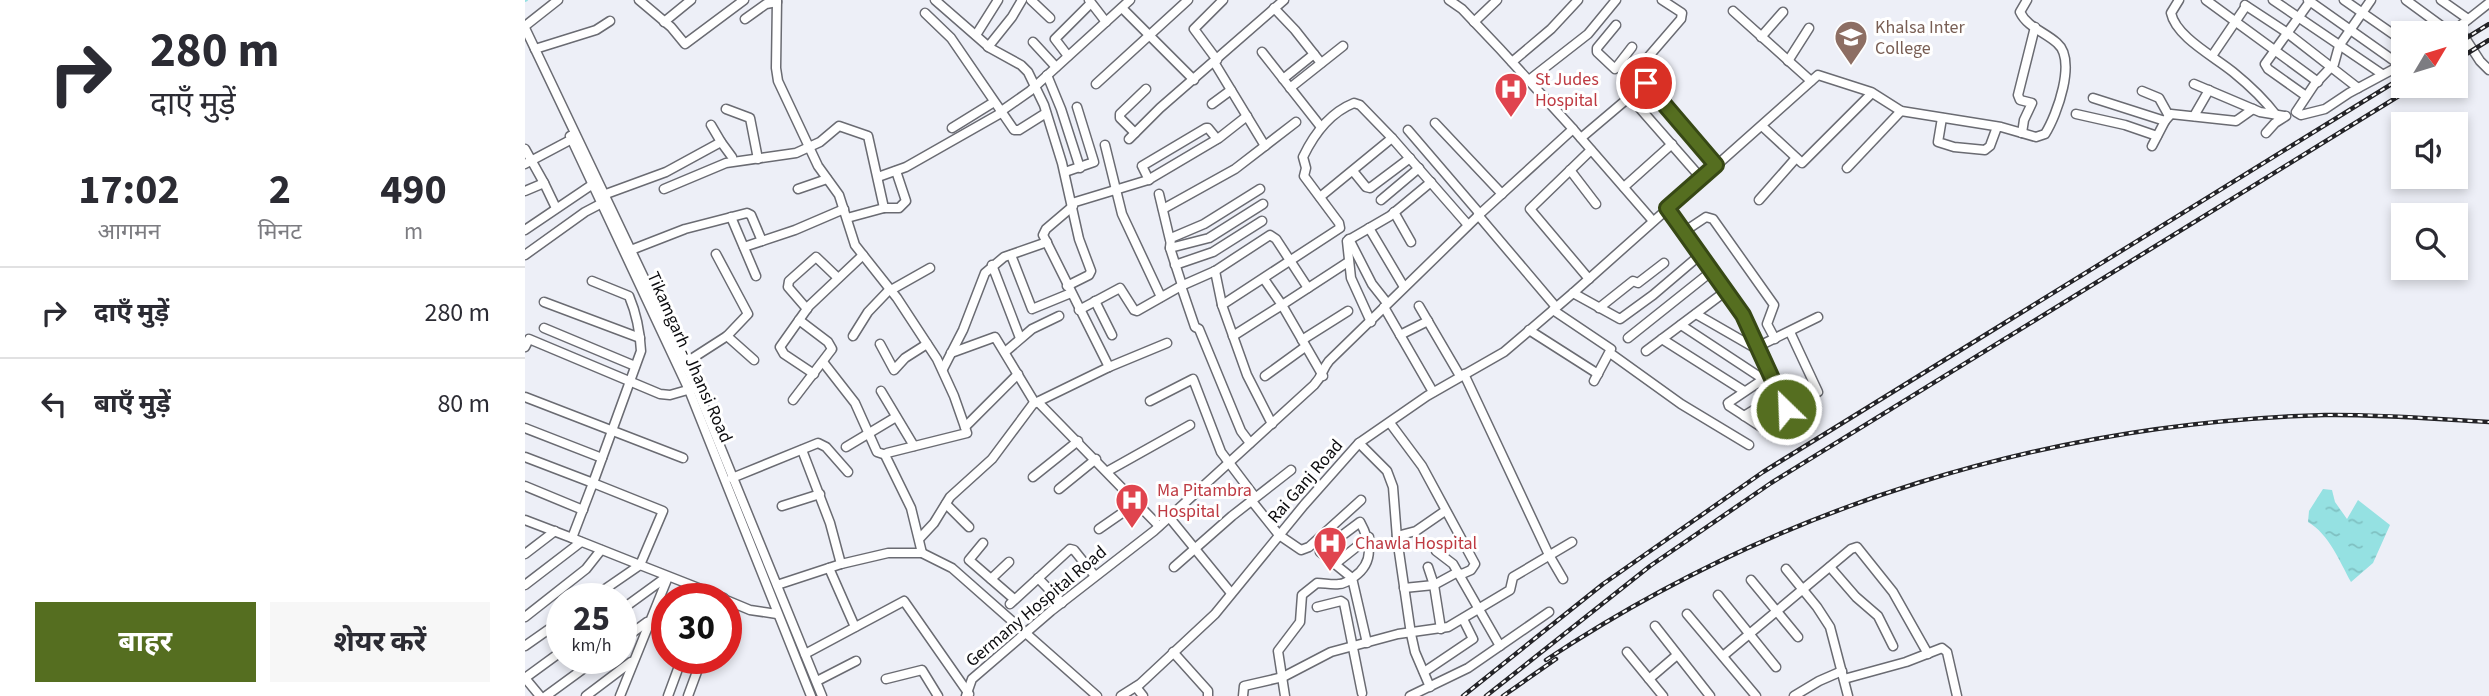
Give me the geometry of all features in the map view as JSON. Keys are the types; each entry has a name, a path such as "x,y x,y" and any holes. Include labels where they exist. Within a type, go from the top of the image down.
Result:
{"street":[{"path":"558,0 525,27 574,138 685,363 692,388 732,478 762,561 777,584 822,696"},
{"path":"639,0 685,44 731,4 744,0"},
{"path":"664,22 691,0"},
{"path":"935,0 988,47 1021,65 1035,85 1065,172 1079,239 1091,271 1069,289 1032,309 1011,255"},
{"path":"976,35 998,0"},
{"path":"988,47 1022,0"},
{"path":"1031,0 1050,18"},
{"path":"878,177 906,167 1001,112 1047,75 1130,0"},
{"path":"1096,84 1188,0"},
{"path":"1223,0 1194,29 1265,146"},
{"path":"1449,0 1474,22 1529,80 1653,221"},
{"path":"1474,22 1497,0"},
{"path":"1529,80 1588,34 1616,0"},
{"path":"1622,61 1637,70 1681,19 1682,13 1662,0"},
{"path":"1676,9 1683,0"},
{"path":"1733,11 1811,81 1822,75 1872,93 1901,111 1997,127 2036,137 2045,134 2062,89 2066,55 2061,46 2024,19 2020,12 2027,0"},
{"path":"2206,0 2318,82"},
{"path":"2273,0 2382,74"},
{"path":"2306,96 2265,66 2274,49 2310,0 2391,58"},
{"path":"2344,0 2391,33"},
{"path":"2194,84 2253,109 2280,116 2295,112 2331,68 2339,46 2371,0"},
{"path":"2406,0 2435,21"},
{"path":"2441,0 2468,19"},
{"path":"2466,21 2486,5 2475,0"},
{"path":"745,19 766,4 777,1 776,75 810,148 839,195 855,245 890,290 943,369 967,432 886,455 878,453 855,403 823,362"},
{"path":"1068,56 1055,39 1090,1 1106,22"},
{"path":"1146,89 1120,114 1132,136 1282,1"},
{"path":"1512,62 1551,29 1576,1"},
{"path":"2176,1 2171,13 2177,27 2262,97 2280,116"},
{"path":"2212,56 2236,21 2244,3 2358,88"},
{"path":"1122,8 1194,80"},
{"path":"1274,8 1296,30 1321,63"},
{"path":"1762,37 1783,12"},
{"path":"925,13 951,38 1015,131 1047,114"},
{"path":"535,49 596,30 610,21"},
{"path":"1616,25 1596,50 1614,69 1632,47"},
{"path":"2022,133 2024,119 2032,103 2020,100 2018,95 2035,27"},
{"path":"1788,61 1809,28"},
{"name":"Tikamgarh - Jhansi Road","path":"525,38 574,138 593,184 605,199 692,388 762,561 777,614 811,696"},
{"path":"1033,42 1056,66"},
{"path":"2468,42 2489,70"},
{"path":"1290,88 1343,46"},
{"path":"1262,52 1321,127"},
{"path":"1283,79 1314,54"},
{"path":"2295,112 2301,115 2325,110 2391,70"},
{"path":"1047,75 1080,168"},
{"name":"Rai Ganj Road","path":"1121,696 1136,687 1215,614 1359,443 1433,392 1504,352 1811,81"},
{"path":"1581,138 1642,85 1648,84 1716,165"},
{"path":"1212,104 1231,90"},
{"path":"2194,116 2209,90"},
{"path":"2142,91 2159,98 2167,118"},
{"path":"1762,126 1802,163 1872,93"},
{"path":"1630,97 1701,178"},
{"path":"2093,98 2167,118"},
{"path":"952,128 994,102"},
{"path":"1222,305 1340,228 1304,177 1306,168 1302,158 1321,127 1339,111 1357,104 1392,138 1468,225"},
{"path":"1065,172 1091,165 1094,160 1077,107"},
{"path":"726,109 750,118 758,159"},
{"path":"2152,146 2167,118 2174,114 2236,121 2253,109"},
{"path":"1847,168 1901,111"},
{"path":"2076,114 2125,125 2157,136"},
{"path":"1109,367 1079,310 1044,231 1072,205 1149,180 1217,139 1247,116"},
{"path":"2266,134 2280,116"},
{"path":"1942,118 1938,142 1954,147 1985,150 1990,146 1997,127"},
{"path":"1163,209 1222,176 1296,122"},
{"path":"1435,123 1502,194"},
{"path":"711,125 732,157"},
{"path":"664,189 726,163 789,155 810,148 839,126 863,133 869,139 884,208"},
{"path":"1149,180 1142,166 1206,128 1217,139"},
{"name":"Germany Hospital Road","path":"968,695 972,679 1159,526 1272,424 1323,376 1324,367 1329,360 1479,214 1573,129"},
{"path":"1408,130 1555,309 1610,348 1610,353 1596,377 1529,330"},
{"path":"528,162 574,138"},
{"path":"1320,197 1392,138"},
{"path":"525,255 605,199 666,172 721,142"},
{"path":"1624,187 1672,144"},
{"path":"1105,145 1122,214 1161,297"},
{"path":"525,149 528,162 544,183 556,208"},
{"path":"1589,279 1530,209 1591,150"},
{"path":"1353,171 1370,188 1409,158"},
{"path":"1759,200 1796,158"},
{"path":"1381,200 1419,168"},
{"path":"1570,170 1596,204"},
{"path":"744,247 845,214 899,208 905,204 905,197 896,171"},
{"path":"799,189 827,179"},
{"path":"1371,321 1353,286 1346,243 1394,212 1431,182"},
{"path":"525,191 544,183"},
{"path":"525,230 593,184"},
{"path":"1170,244 1260,189"},
{"path":"1159,194 1175,265 1195,327 1199,329 1241,431 1251,443"},
{"path":"1170,244 1209,238 1263,204"},
{"path":"1667,208 1743,315 1767,377 1780,394 1786,411 1781,417 1761,427 1728,404 1767,377"},
{"path":"1394,212 1411,242"},
{"path":"631,250 685,229 750,214 762,241"},
{"path":"731,217 755,276"},
{"path":"1685,232 1706,217 1713,219 1774,305 1767,324 1775,339"},
{"path":"1175,265 1213,252 1262,221"},
{"path":"1369,228 1404,287"},
{"path":"1079,310 1120,288 1135,311 1215,271 1270,235 1276,239 1308,288"},
{"path":"1349,239 1433,392"},
{"path":"943,369 971,311 983,277 992,265 1047,242"},
{"path":"685,363 727,336 749,313 716,254"},
{"path":"814,374 780,350 807,309 863,255"},
{"path":"1573,293 1612,317 1620,319 1654,295 1700,255"},
{"path":"807,309 788,288 789,281 816,257 838,278"},
{"path":"1234,336 1348,262"},
{"path":"1599,308 1633,281 1638,283 1664,263"},
{"path":"992,265 1020,338"},
{"path":"853,336 868,312 890,290 930,268"},
{"path":"1215,271 1222,305 1247,375 1272,424"},
{"path":"1628,338 1712,271"},
{"path":"1264,279 1291,317 1323,376"},
{"path":"572,538 641,351 636,313 629,296 592,281"},
{"path":"1646,351 1726,291"},
{"path":"1095,301 1112,335"},
{"path":"544,303 641,338"},
{"path":"1419,306 1462,375 1563,579"},
{"path":"1265,376 1348,311"},
{"path":"1696,313 1749,346 1758,348 1818,317"},
{"path":"1005,352 1036,326 1059,316"},
{"path":"793,400 832,349 831,344 799,320"},
{"path":"1400,335 1428,321"},
{"path":"1681,325 1767,377"},
{"path":"544,328 635,366"},
{"path":"1790,332 1818,391"},
{"path":"727,336 754,360"},
{"path":"951,353 993,337 1036,402 1108,471 1159,526"},
{"path":"525,347 529,339 660,394 670,395 692,388"},
{"path":"1663,339 1744,391"},
{"path":"920,538 934,523 950,497 992,459 1036,402 1167,343"},
{"path":"880,344 894,370 905,358 927,344"},
{"path":"1610,353 1681,404 1749,445"},
{"path":"965,427 1018,374"},
{"path":"1150,401 1193,379 1221,453 1279,535 1297,549 1305,549 1361,500"},
{"path":"881,391 914,446"},
{"path":"1744,416 1780,394"},
{"path":"525,397 683,458"},
{"path":"846,447 896,417"},
{"path":"1390,423 1422,466 1475,564 1471,570 1434,585 1404,588"},
{"path":"1108,471 1190,425"},
{"path":"525,428 602,458"},
{"path":"1033,477 1078,441"},
{"path":"732,478 821,443 848,472"},
{"path":"1359,443 1387,471 1391,479 1404,588 1415,652 1430,687"},
{"path":"802,450 820,494 841,564"},
{"path":"886,455 911,508 922,553"},
{"path":"525,457 663,511 640,565 614,583"},
{"path":"1059,489 1096,459"},
{"path":"1174,568 1253,499 1291,470"},
{"path":"525,486 583,510"},
{"path":"782,506 820,494"},
{"path":"1099,529 1138,502"},
{"path":"946,504 969,527"},
{"path":"1397,536 1416,531 1445,511"},
{"path":"1169,517 1231,593"},
{"path":"525,520 680,583"},
{"path":"1285,696 1278,651 1300,622 1302,595 1317,583 1340,584 1352,579 1364,568 1370,545 1369,537 1360,522 1320,551 1352,579 1367,643"},
{"path":"525,554 555,531"},
{"path":"1335,565 1369,537"},
{"path":"525,585 581,542"},
{"path":"1243,696 1244,685 1283,677 1323,654 1398,634 1441,629 1463,619 1511,589 1513,577 1572,542"},
{"path":"983,544 969,559 1012,601 1072,549 1095,576"},
{"path":"1723,656 1851,549 1857,547 1893,592 1928,654"},
{"path":"525,617 586,569 601,550"},
{"path":"1436,551 1451,562 1500,646"},
{"path":"777,584 888,553 922,553 952,568 1097,696"},
{"path":"991,579 1009,562"},
{"path":"1428,567 1434,585 1441,629"},
{"path":"1830,567 1878,617 1893,646"},
{"path":"829,568 855,627"},
{"path":"1786,569 1830,628 1848,696"},
{"path":"637,599 668,577"},
{"path":"637,650 668,577"},
{"path":"1038,578 1062,603"},
{"path":"1751,580 1798,637"},
{"path":"1718,595 1776,667"},
{"path":"805,654 904,601 968,695"},
{"path":"1317,607 1343,602 1362,693"},
{"path":"742,606 777,614"},
{"path":"1410,696 1468,668 1549,612"},
{"path":"1687,614 1756,696"},
{"path":"1424,672 1473,639 1463,619"},
{"path":"637,630 649,621"},
{"path":"1655,626 1710,696"},
{"path":"525,646 546,631"},
{"path":"1794,696 1811,691 1843,675 1943,649 1947,652 1957,696"},
{"path":"1174,652 1208,691 1208,696"},
{"path":"1627,652 1663,696"},
{"path":"1649,679 1678,654"},
{"path":"817,681 856,661"},
{"path":"540,696 525,678 546,663"},
{"path":"886,679 922,670 938,696"},
{"path":"546,696 576,674"},
{"path":"586,696 616,674"},
{"path":"619,696 627,674"},
{"path":"668,696 676,674"},
{"path":"688,696 696,674"},
{"path":"1136,687 1143,696"}],"water":[{"path":"2323,489 2332,490 2335,502 2347,519 2358,500 2390,525 2373,563 2351,582 2328,541 2308,522 2309,511"}],"railway":[{"path":"2468,37 2489,24"},
{"path":"2468,53 2489,40"},
{"path":"1463,696 1603,584 1763,472 2391,84"},
{"path":"1486,696 1650,566 1771,483 2396,98"},
{"path":"1546,660 1635,606 1727,558 1821,517 1918,483 2018,455 2119,435 2221,422 2325,415 2489,422"},
{"path":"1503,696 1556,659"}],"place":[{"name":"Khalsa Inter College","path":"1851,67"},
{"name":"St Judes Hospital","path":"1511,119"},
{"name":"Ma Pitambra Hospital","path":"1132,530"},
{"name":"Chawla Hospital","path":"1330,573"}],"route":[{"path":"1646,83 1716,165 1667,208 1743,315 1786,409"}]}
